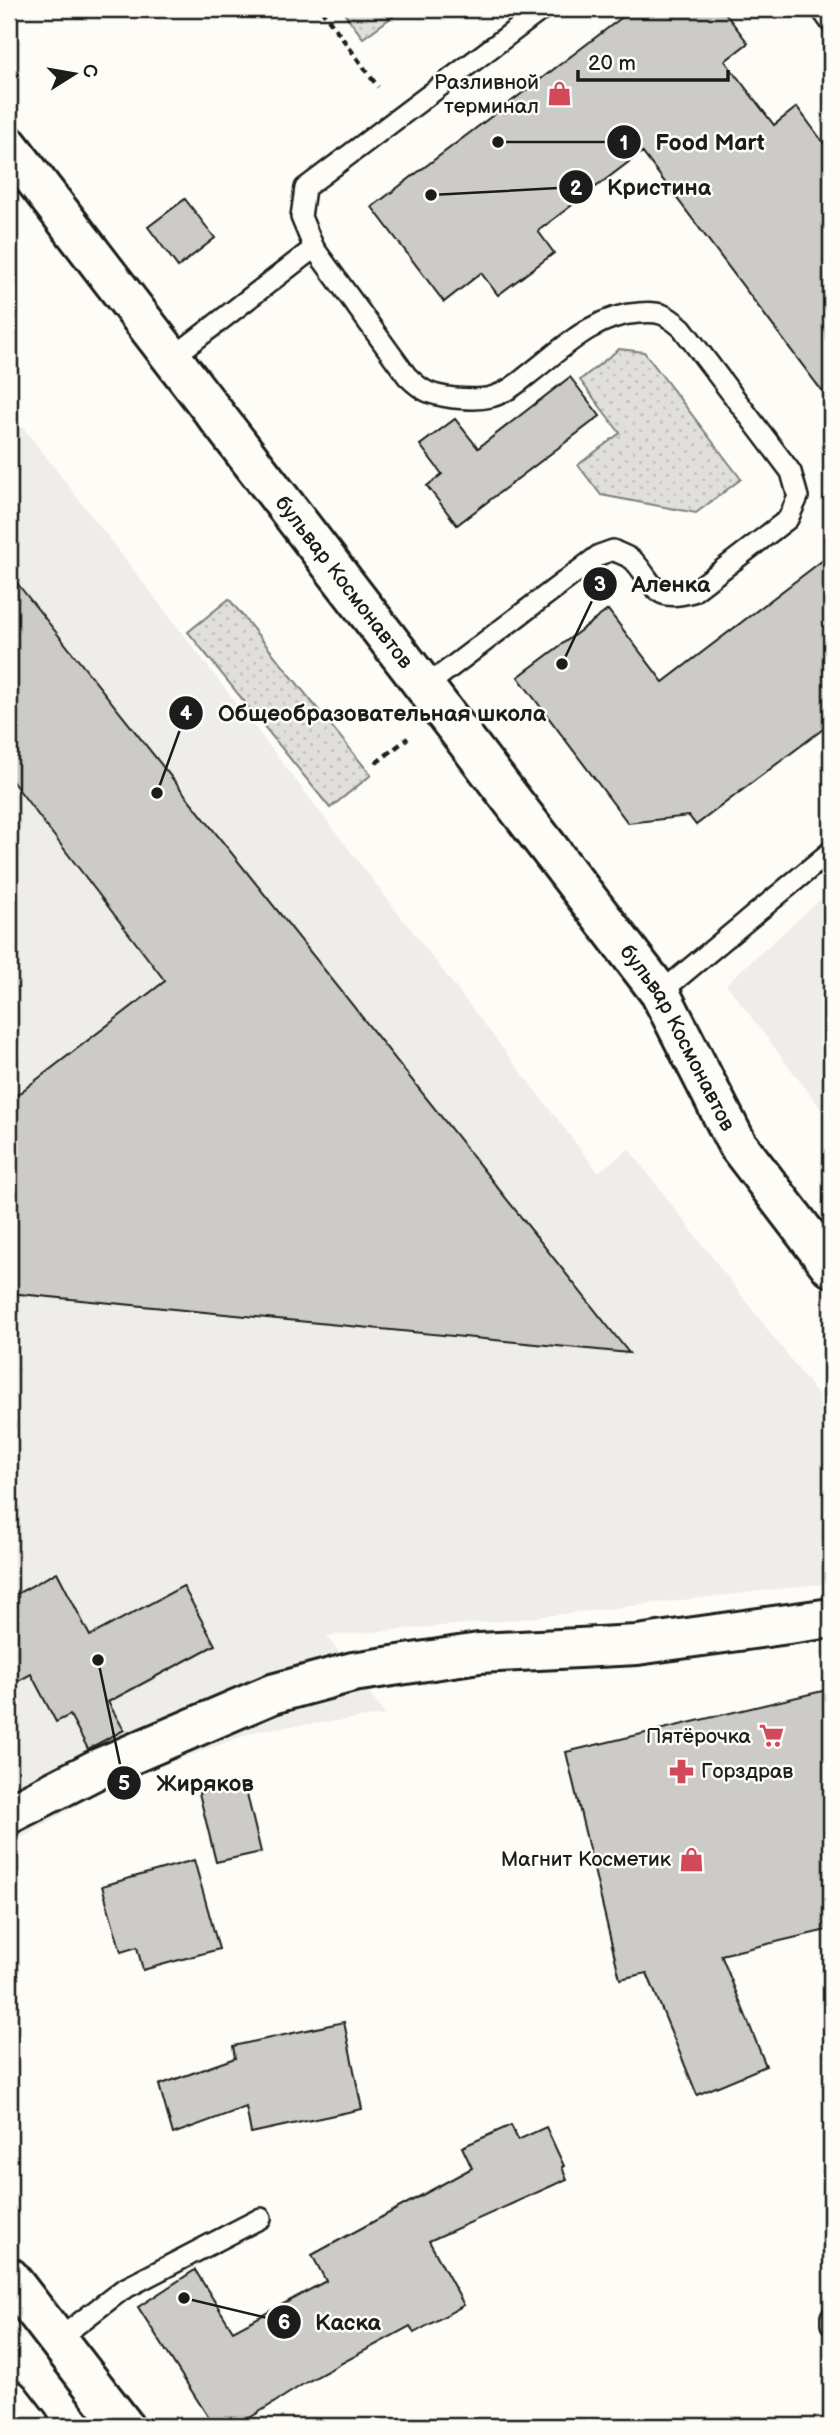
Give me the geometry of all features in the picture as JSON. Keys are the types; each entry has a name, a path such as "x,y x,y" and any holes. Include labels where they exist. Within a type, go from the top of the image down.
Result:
{"street":[{"name":"бульвар Космонавтов","path":"9,146 660,993 737,1144 831,1267"},
{"path":"9,1814 97,1769 272,1694 353,1672 479,1653 637,1645 831,1618"},
{"path":"9,2277 124,2426"},
{"path":"9,2399 30,2426"}],"lane":[{"path":"425,687 599,555 613,550 632,559 654,589 674,598 693,592 788,519 798,497 791,472 682,328 667,314 626,313 593,325 510,389 492,397 474,400 443,397 424,392 407,376 314,248 301,217 305,188 543,9"},
{"path":"821,9 831,23"},
{"path":"172,358 314,248"},
{"path":"660,993 831,851"},
{"path":"57,2340 122,2290 261,2218"},
{"path":"831,2316 831,2324"}],"path":[{"path":"321,9 400,117"}],"shaded area":[{"path":"341,9 403,9 363,38"},
{"path":"619,349 644,352 741,479 696,513 601,495 578,465 620,433 580,380"},
{"path":"23,427 598,1172 629,1149 831,1412 831,1583 501,1621 327,1636 385,1715 260,1730 118,1781 9,1845 9,437"},
{"path":"229,599 371,775 330,808 188,632"},
{"path":"831,890 831,1122 726,984"}],"building":[{"path":"633,9 722,9 748,43 725,61 774,125 797,107 831,153 831,403 642,152 538,231 554,253 498,295 481,273 444,302 372,207"},
{"path":"185,199 215,238 178,267 148,227"},
{"path":"570,377 600,416 457,525 427,486 442,474 420,445 455,419 478,448"},
{"path":"831,554 831,723 696,825 689,816 628,823 518,677 608,610 663,682"},
{"path":"9,573 629,1353 9,1293 9,1101 165,981 9,777"},
{"path":"57,1572 90,1636 183,1586 215,1645 108,1702 124,1730 88,1749 70,1715 56,1722 31,1674 9,1686 9,1598"},
{"path":"831,1689 831,1929 721,1955 766,2066 697,2095 647,1973 620,1979 566,1752"},
{"path":"244,1782 261,1852 216,1862 199,1793"},
{"path":"194,1860 219,1949 143,1970 137,1947 121,1952 102,1886"},
{"path":"344,2022 362,2109 251,2133 246,2107 173,2134 159,2085 235,2058 233,2046"},
{"path":"511,2125 518,2140 546,2127 567,2179 429,2241 464,2305 414,2333 410,2326 305,2383 237,2426 214,2426 138,2307 195,2270 233,2331 326,2281 312,2255 472,2168 462,2147"}],"place":[{"name":"Разливной терминал","path":"559,94"},
{"name":"Food Mart","path":"498,142"},
{"name":"Кристина","path":"431,195"},
{"name":"Аленка","path":"562,664"},
{"name":"Общеобразовательная школа","path":"157,793"},
{"name":"Жиряков","path":"98,1660"},
{"name":"Пятёрочка","path":"771,1736"},
{"name":"Горздрав","path":"681,1771"},
{"name":"Магнит Косметик","path":"691,1859"},
{"name":"Каска","path":"184,2298"}]}
